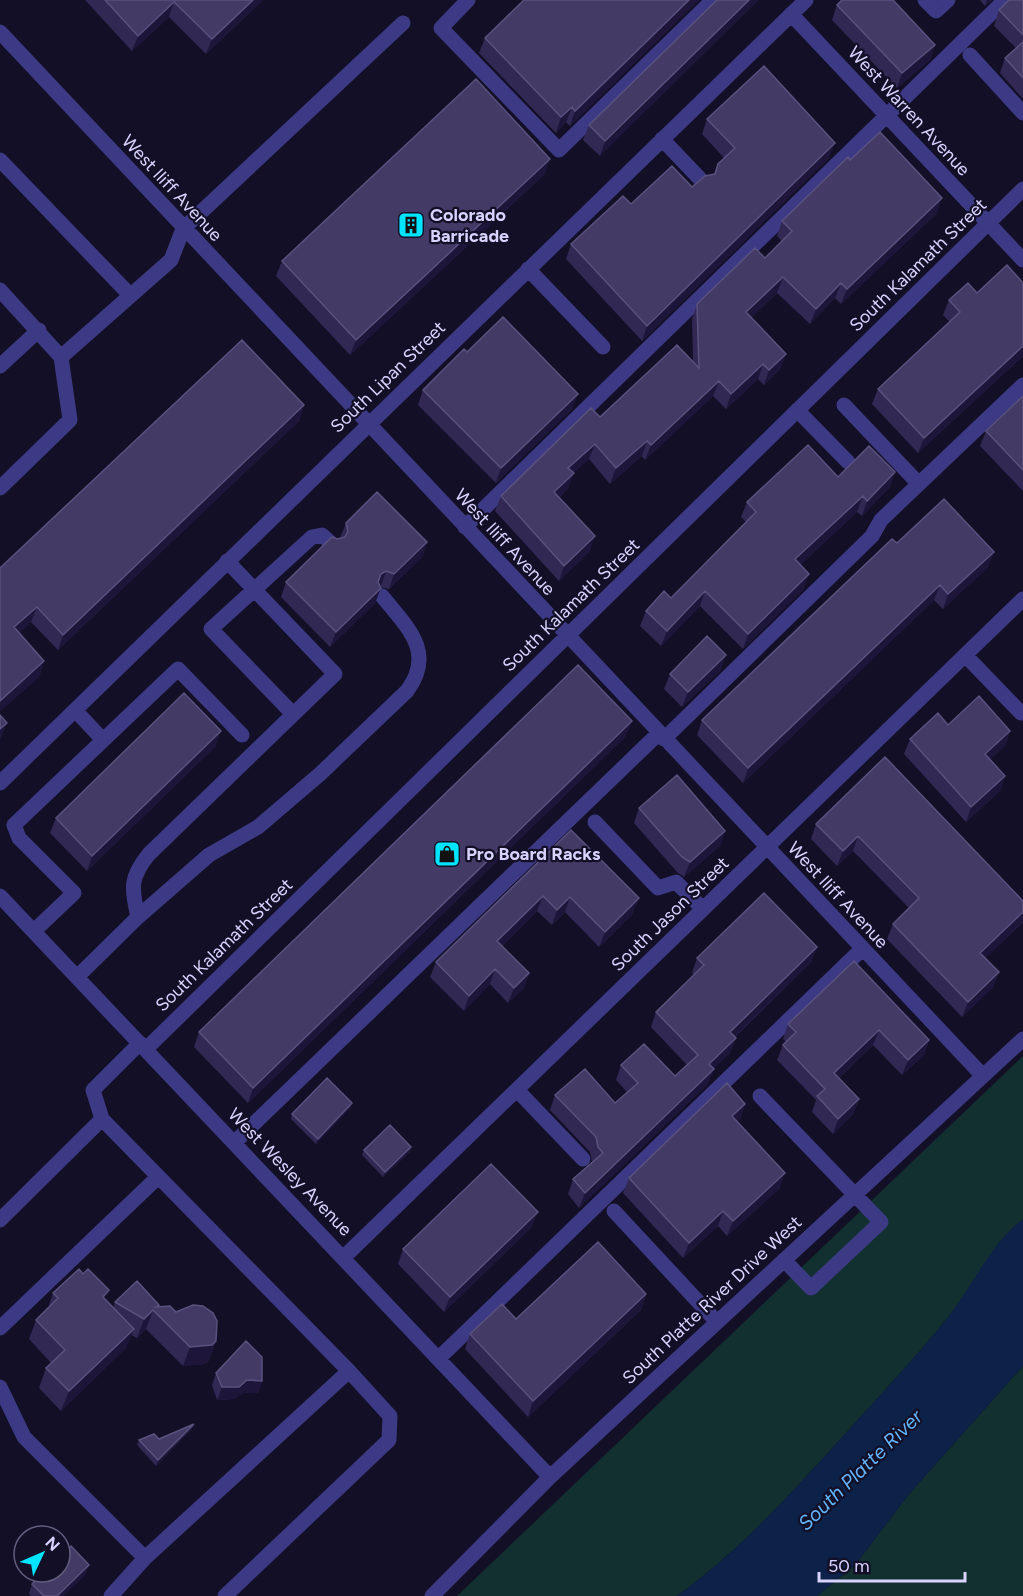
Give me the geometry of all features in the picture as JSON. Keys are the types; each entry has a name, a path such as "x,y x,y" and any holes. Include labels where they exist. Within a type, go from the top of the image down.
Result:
{"street":[{"path":"468,0 441,28 559,150 713,0"},
{"name":"South Lipan Street","path":"0,783 806,0"},
{"path":"925,0 936,11 948,0"},
{"path":"465,527 1005,0"},
{"name":"West Warren Avenue","path":"791,14 1023,260"},
{"path":"61,357 171,260 183,229 403,23"},
{"name":"West Iliff Avenue","path":"0,32 183,229 983,1076"},
{"path":"970,55 1023,113"},
{"path":"662,139 703,182"},
{"path":"0,160 130,295"},
{"name":"South Kalamath Street","path":"102,1119 93,1090 143,1046 567,636 1023,189"},
{"path":"528,269 603,347"},
{"path":"0,290 39,330 61,357 70,420 0,488"},
{"path":"0,366 39,330"},
{"path":"235,1142 872,536 881,520 1023,385"},
{"path":"844,405 919,484"},
{"path":"797,410 848,462"},
{"path":"293,714 212,628 253,588 312,537 322,535 333,545"},
{"path":"138,917 132,892 135,871 149,854 334,674 227,561"},
{"path":"77,977 138,917 209,855 258,827 320,774 407,691 417,677 422,663 410,631 382,596"},
{"name":"South Jason Street","path":"344,1257 1023,599"},
{"path":"965,655 1021,713"},
{"path":"34,931 74,893 19,838 14,825 178,669 242,735"},
{"path":"75,710 104,740"},
{"path":"595,822 658,888 676,882 703,909"},
{"name":"West Wesley Avenue","path":"0,896 550,1477"},
{"path":"439,1358 862,949"},
{"name":"South Platte River Drive West","path":"432,1596 550,1477 1023,1039"},
{"path":"517,1090 583,1159"},
{"path":"760,1096 881,1222 811,1288 784,1260"},
{"path":"0,1220 102,1119 349,1371 390,1416 389,1440 225,1596"},
{"path":"0,1328 158,1177"},
{"path":"614,1211 717,1322"},
{"path":"111,1596 145,1558 349,1371"},
{"path":"0,1387 24,1437 145,1558"}],"green space":[{"path":"1023,1056 1023,1219 1001,1240 958,1304 924,1346 807,1476 745,1539 677,1596 457,1596"},
{"path":"1023,1366 1023,1596 817,1596 855,1565 909,1494"}],"water":[{"name":"South Platte River","path":"1023,1219 1023,1366 909,1494 855,1565 817,1596 677,1596 745,1539 827,1454 937,1331 1001,1240"}],"building":[{"path":"105,0 253,0 212,39 174,2 138,36"},
{"path":"524,0 689,0 575,111 572,107 561,117 485,38"},
{"path":"717,0 749,0 605,141 589,125"},
{"path":"842,0 893,0 935,45 902,73 837,5"},
{"path":"1009,0 1023,0 1023,35 999,10"},
{"path":"1023,42 1023,78 1005,58"},
{"path":"764,66 835,143 647,326 571,244 623,196 631,204 672,166 692,187 705,176 715,174 718,164 735,148 707,119"},
{"name":"Colorado Barricade","path":"476,79 550,159 356,340 282,261"},
{"path":"880,132 942,198 847,289 841,283 816,309 783,277 746,312 786,354 769,370 763,364 731,394 719,381 651,445 647,441 616,468 595,444 568,468 574,473 554,492 595,536 564,566 501,496 591,408 600,417 677,345 699,368 697,304 755,248 765,258 792,231 782,221 848,157 850,160"},
{"path":"1007,265 1023,283 1023,346 924,438 878,389 960,312 949,300 968,283 977,293"},
{"path":"503,317 578,394 501,468 423,390 464,349 467,352"},
{"path":"242,340 304,405 63,635 37,607 14,627 44,661 0,701 0,568"},
{"path":"1023,396 1023,470 986,431"},
{"path":"808,445 838,477 869,446 895,472 867,501 863,496 795,559 809,574 748,634 705,591 667,631 646,611 664,591 671,598 756,512 747,502"},
{"path":"377,492 427,542 394,574 386,571 381,574 378,582 381,588 336,632 286,582 332,537 337,539 345,537 348,531 346,523"},
{"path":"944,499 994,552 948,594 940,585 748,768 702,720 892,539 897,543"},
{"path":"707,636 726,655 688,692 670,674"},
{"path":"578,665 632,721 253,1088 199,1032"},
{"path":"184,693 221,731 92,856 56,818"},
{"path":"979,696 1010,731 985,754 1005,776 971,807 910,739 938,713 948,725"},
{"path":"0,715 7,723 0,729"},
{"path":"885,757 1023,901 1023,912 980,953 999,972 968,1002 893,924 919,898 858,836 843,851 816,824"},
{"path":"677,775 725,831 690,862 682,857 639,808"},
{"path":"571,830 639,898 605,932 570,897 557,910 543,896 497,941 529,973 514,988 495,969 469,996 436,962"},
{"path":"764,893 817,947 730,1032 736,1038 709,1064 714,1069 585,1193 573,1179 603,1153 598,1147 596,1137 555,1095 585,1069 615,1103 638,1083 621,1065 644,1044 675,1076 698,1055 656,1012 704,965 697,958"},
{"path":"854,961 929,1040 908,1060 879,1030 834,1073 859,1099 838,1119 817,1096 825,1089 783,1045 796,1032 788,1024"},
{"path":"327,1078 352,1103 318,1139 292,1114"},
{"path":"727,1083 745,1104 732,1116 785,1173 733,1221 723,1211 689,1243 629,1178"},
{"path":"390,1125 411,1147 385,1172 364,1150"},
{"path":"491,1164 538,1212 450,1297 403,1249"},
{"path":"598,1242 646,1294 533,1401 470,1334 502,1304 516,1319"},
{"path":"79,1269 83,1274 88,1269 109,1290 103,1297 134,1329 69,1391 46,1368 65,1350 36,1320 58,1298 53,1293"},
{"path":"137,1281 159,1305 156,1307 170,1306 176,1312 193,1305 203,1306 213,1313 217,1321 216,1341 212,1345 190,1347 153,1310 144,1319 115,1302"},
{"path":"246,1341 262,1357 262,1381 247,1380 239,1387 222,1387 216,1373"},
{"path":"194,1424 158,1460 139,1440 154,1434 159,1439"},
{"path":"72,1547 89,1565 72,1581"},
{"path":"32,1584 69,1584 57,1596 44,1596"}],"place":[{"name":"Colorado Barricade","path":"411,225"},
{"name":"Pro Board Racks","path":"447,854"}]}
